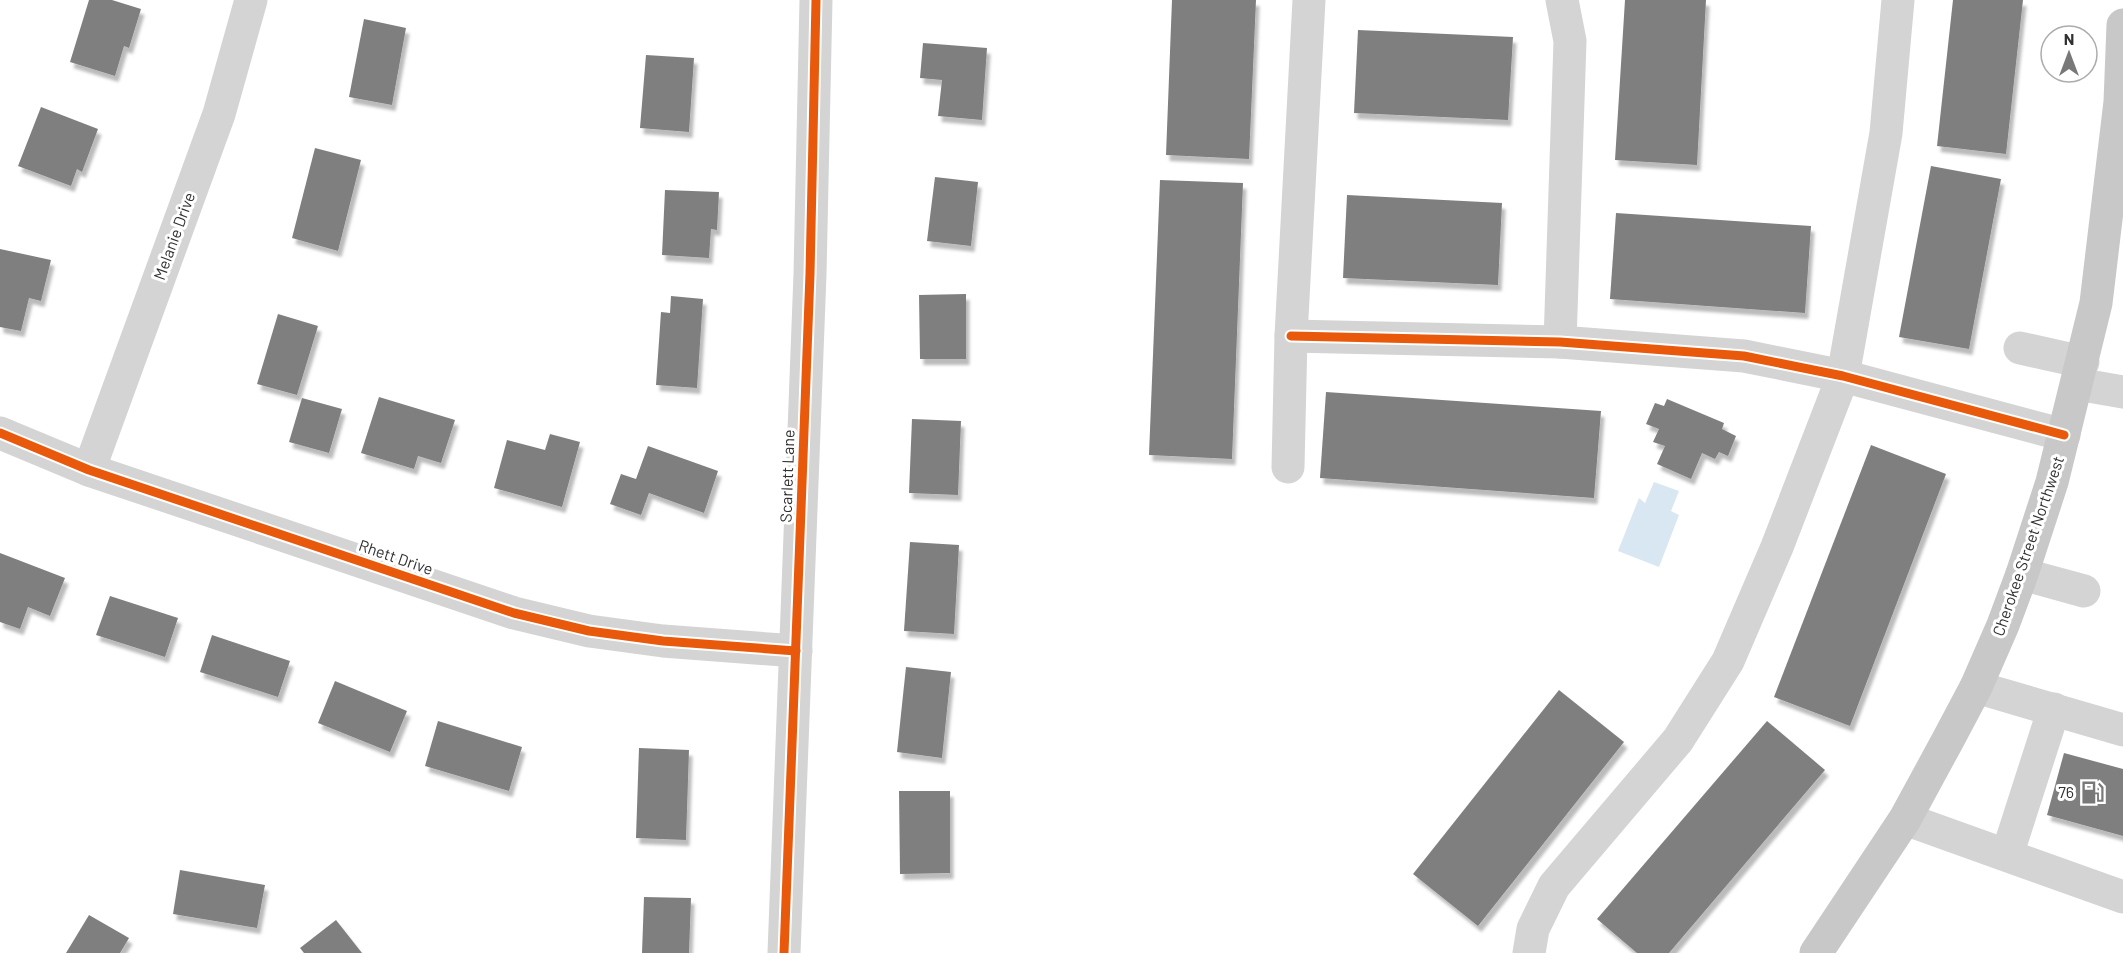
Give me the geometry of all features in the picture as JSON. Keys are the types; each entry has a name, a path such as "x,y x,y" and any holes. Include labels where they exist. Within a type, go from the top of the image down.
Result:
{"main road":[{"name":"Cherokee Street Northwest","path":"1816,953 1905,819 1976,687 2022,574 2052,482 2096,303 2120,102 2123,25"}],"street":[{"name":"Melanie Drive","path":"89,470 219,114 251,0"},
{"name":"Scarlett Lane","path":"784,953 810,274 816,0"},
{"path":"1288,467 1291,336 1309,0"},
{"path":"1560,342 1570,41 1562,0"},
{"path":"1529,953 1533,929 1554,886 1678,740 1728,661 1777,547 1843,376 1886,133 1898,0"},
{"path":"1291,336 1560,342 1744,356 1843,376 2064,435"},
{"path":"2020,348 2123,392"},
{"name":"Rhett Drive","path":"0,433 89,470 514,613 589,631 663,641 795,651"},
{"path":"2022,574 2084,591"},
{"path":"1976,687 2123,730"},
{"path":"2007,855 2054,710"},
{"path":"1905,819 2123,897"}],"shaded area":[{"path":"1654,482 1679,491 1671,511 1679,515 1659,567 1618,551 1639,498 1645,503"}],"building":[{"path":"89,0 112,0 141,9 129,48 124,46 115,76 70,62"},
{"path":"1172,0 1256,0 1249,159 1166,155"},
{"path":"1625,0 1706,0 1697,165 1615,160"},
{"path":"1953,0 2023,0 2006,154 1937,146"},
{"path":"364,19 406,28 392,105 349,97"},
{"path":"1358,30 1513,37 1508,120 1354,113"},
{"path":"923,43 987,48 982,120 938,116 942,80 920,78"},
{"path":"646,55 694,58 689,132 640,128"},
{"path":"41,107 98,129 82,172 77,169 71,186 18,166"},
{"path":"315,148 361,160 338,251 292,238"},
{"path":"1931,166 2001,179 1969,349 1899,337"},
{"path":"935,177 978,182 971,246 927,241"},
{"path":"1160,180 1243,183 1232,459 1149,455"},
{"path":"665,190 719,192 717,230 711,229 709,258 662,255"},
{"path":"1347,195 1502,203 1498,285 1343,278"},
{"path":"1616,213 1811,226 1805,313 1610,299"},
{"path":"0,249 51,260 41,301 29,298 21,331 0,327"},
{"path":"966,294 966,359 920,359 919,295"},
{"path":"671,296 703,299 697,388 656,385 661,312 670,313"},
{"path":"278,314 318,326 297,395 257,384"},
{"path":"1326,392 1601,411 1594,498 1320,478"},
{"path":"379,397 455,420 441,463 418,456 414,469 361,453"},
{"path":"302,398 342,409 329,453 289,442"},
{"path":"1667,399 1724,423 1722,429 1736,436 1728,456 1719,452 1715,459 1702,453 1691,479 1657,464 1665,446 1653,442 1659,429 1646,424 1655,403 1664,406"},
{"path":"912,419 961,421 958,495 909,493"},
{"path":"550,434 580,442 562,507 494,488 507,440 545,450"},
{"path":"1871,445 1946,474 1850,726 1774,697"},
{"path":"648,446 718,471 704,513 649,493 641,515 610,504 621,474 636,479"},
{"path":"910,542 959,545 954,634 904,631"},
{"path":"0,553 65,578 50,616 28,607 20,629 0,622"},
{"path":"110,596 178,618 165,657 96,635"},
{"path":"212,635 290,661 278,697 200,672"},
{"path":"906,667 951,672 942,758 897,752"},
{"path":"335,681 407,711 390,752 318,723"},
{"path":"1559,690 1624,742 1478,926 1413,874"},
{"path":"438,721 522,747 509,791 425,766"},
{"path":"1767,721 1825,770 1669,953 1637,953 1597,919"},
{"path":"639,748 689,750 686,840 636,838"},
{"path":"2064,753 2123,769 2123,836 2047,815"},
{"path":"899,791 950,791 950,873 900,874"},
{"path":"180,870 265,885 257,928 173,914"},
{"path":"644,897 691,898 689,953 642,953"},
{"path":"89,915 129,938 120,953 66,953"},
{"path":"336,920 362,953 304,953 300,948"}],"cycle path":[{"path":"784,953 810,274 816,0"},
{"path":"1291,336 1560,342 1744,356 1843,376 2064,435"},
{"path":"0,433 89,470 514,613 589,631 663,641 796,651"}],"place":[{"name":"76","path":"2092,792"}]}
